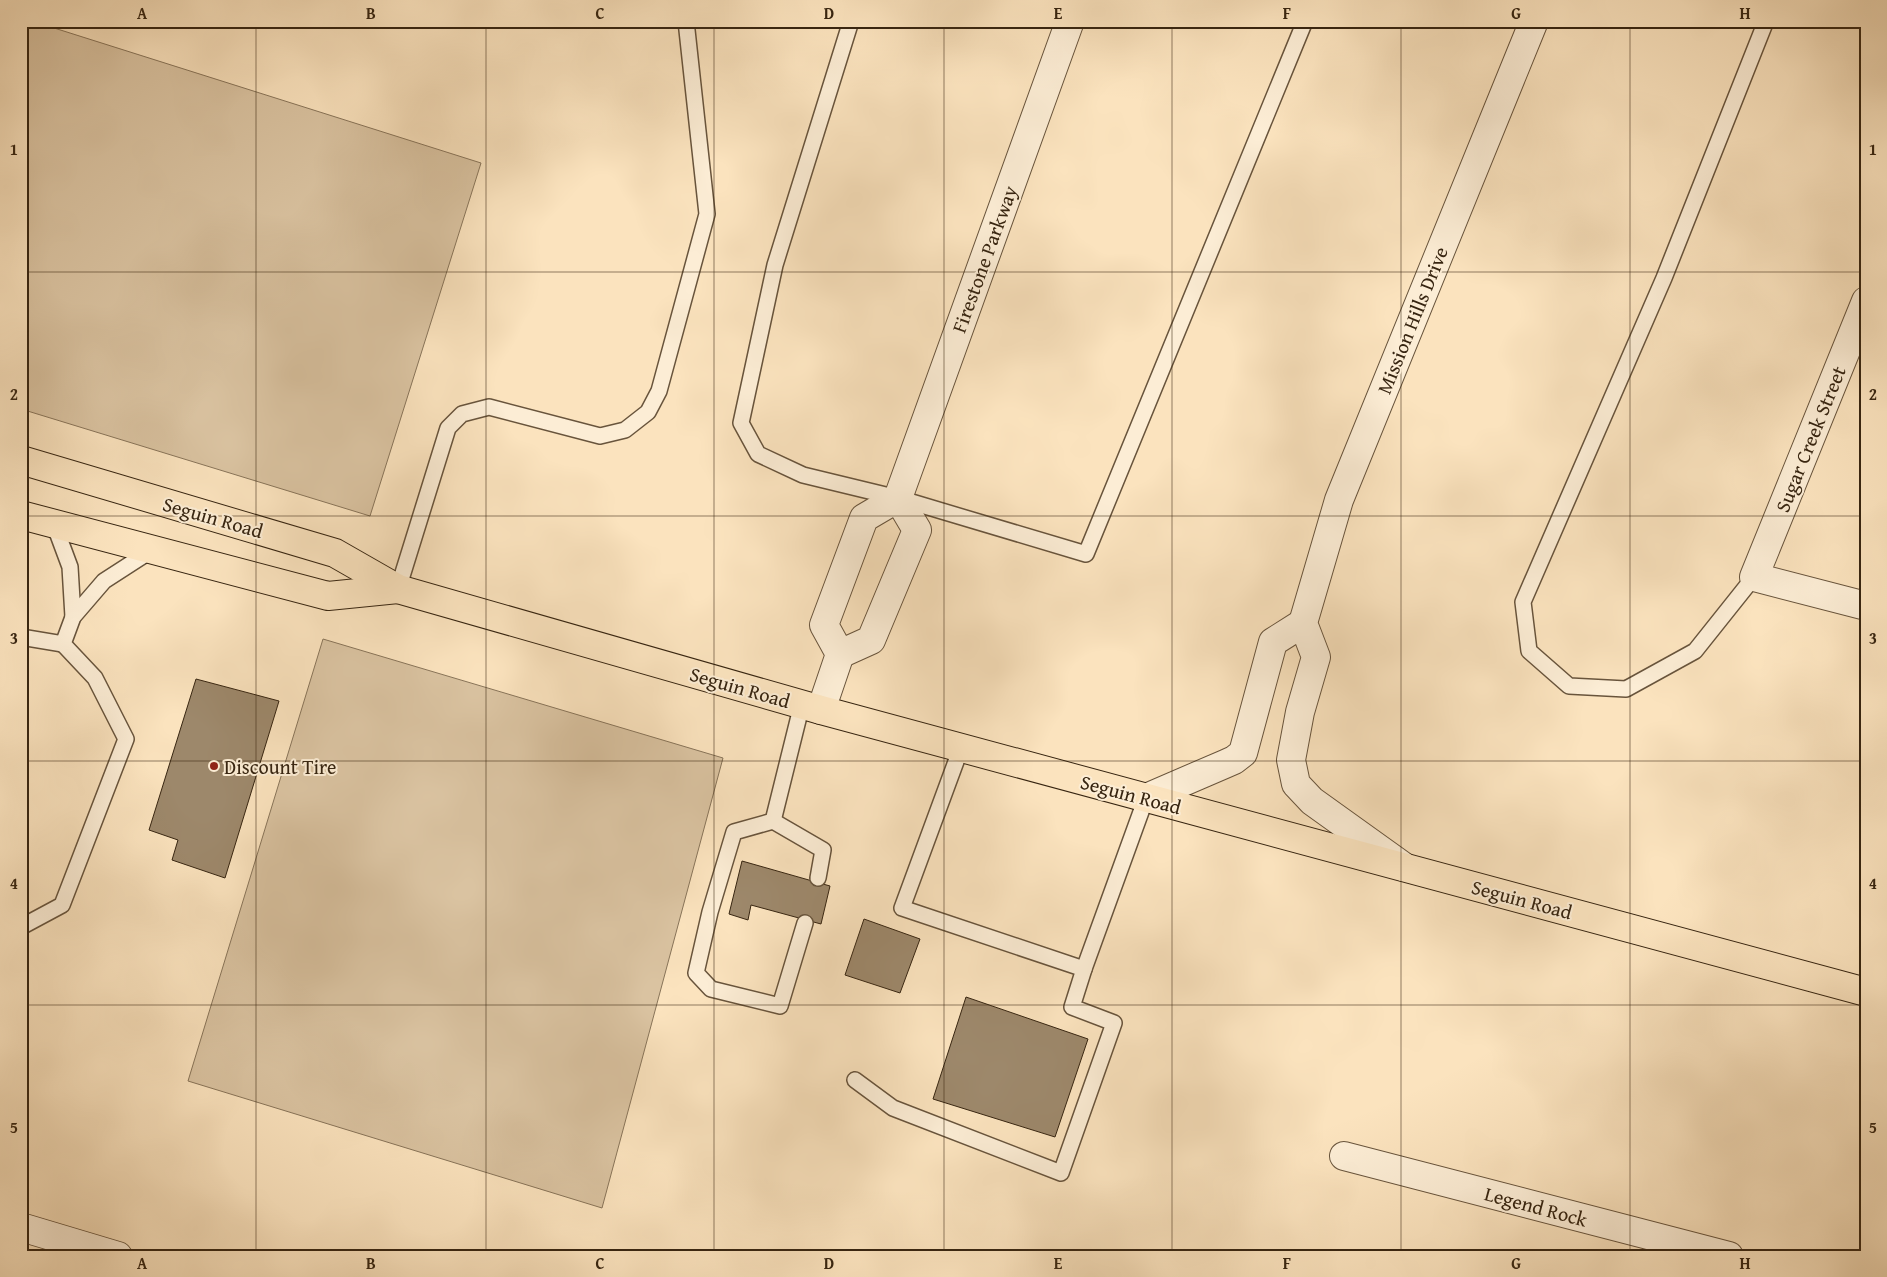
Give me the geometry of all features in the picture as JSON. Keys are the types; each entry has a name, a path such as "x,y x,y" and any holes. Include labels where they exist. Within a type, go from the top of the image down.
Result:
{"main road":[{"name":"Seguin Road","path":"21,460 335,553 398,589 961,748 1866,992"},
{"name":"Seguin Road","path":"21,516 328,596 398,589"}],"street":[{"name":"Firestone Parkway","path":"898,498 1070,21"},
{"name":"Mission Hills Drive","path":"1303,623 1339,500 1534,21"},
{"name":"Sugar Creek Street","path":"1754,578 1866,301"},
{"path":"812,707 840,654 871,640 917,530 898,498 864,518 824,625 840,654"},
{"path":"1754,578 1866,606"},
{"path":"1146,798 1230,762 1243,753 1273,642 1303,623 1316,657 1300,712 1291,760 1296,784 1312,801 1405,868"},
{"name":"Legend Rock","path":"1344,1156 1729,1256"},
{"path":"21,1227 118,1256"}],"lane":[{"path":"398,589 448,428 462,414 489,407 600,436 625,430 648,412 659,390 707,214 686,21"},
{"path":"851,21 775,265 741,423 758,454 803,475 898,498 1086,554 1305,21"},
{"path":"1754,578 1695,651 1626,688 1569,686 1530,651 1523,602 1664,278 1766,21"},
{"path":"54,524 70,567 73,617"},
{"path":"63,644 73,617 104,581 152,550"},
{"path":"21,638 63,644 94,678 126,739 62,905 21,927"},
{"path":"773,820 812,707"},
{"path":"961,748 902,908 1084,968"},
{"path":"855,1080 893,1108 1061,1173 1114,1023 1072,1007 1084,968 1146,798"},
{"path":"806,923 780,1006 711,988 696,973 710,912 734,832 773,820 823,850 818,878"}],"shaded area":[{"path":"21,21 32,21 481,163 370,516 21,409"},
{"path":"323,639 723,758 602,1208 188,1081"}],"building":[{"name":"Discount Tire","path":"196,679 279,701 225,878 172,860 178,840 149,830"},
{"path":"742,861 830,886 821,924 751,905 748,920 729,914"},
{"path":"864,919 920,939 900,993 845,975"},
{"path":"966,997 1088,1039 1055,1137 933,1099"}],"place":[{"name":"Discount Tire","path":"214,766"}]}
